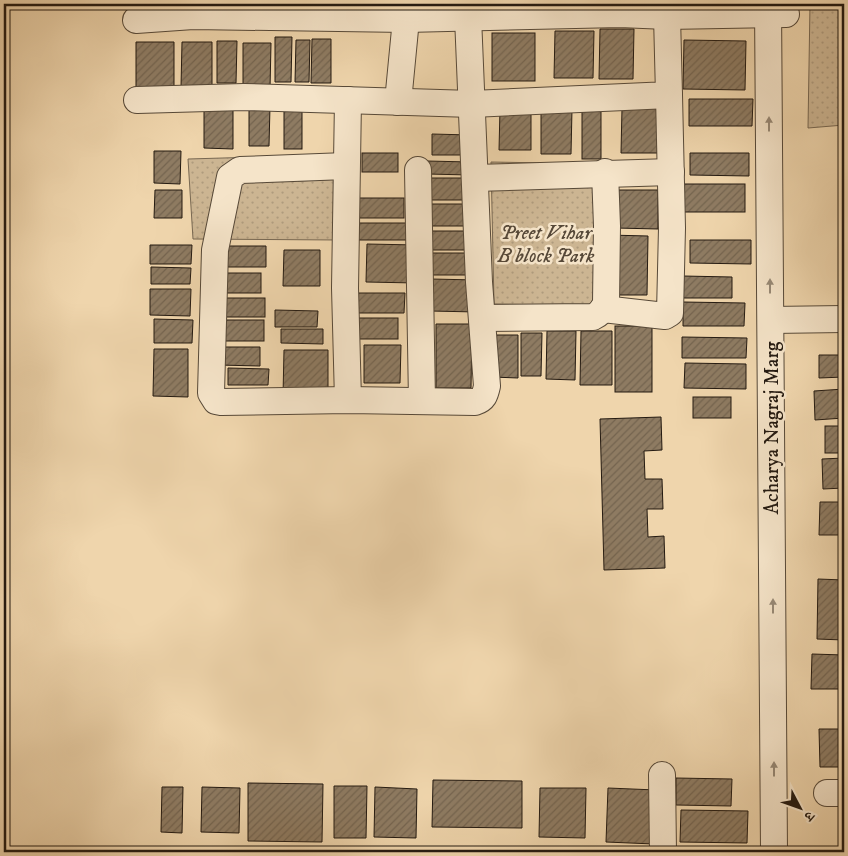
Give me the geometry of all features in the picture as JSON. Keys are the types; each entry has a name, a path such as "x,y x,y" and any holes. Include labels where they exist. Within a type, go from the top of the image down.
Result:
{"street":[{"path":"136,20 205,10 406,19 620,14 667,16 777,9"},
{"name":"Acharya Nagraj Marg","path":"777,9 780,320 791,852"},
{"path":"603,309 665,316 670,312 671,172 667,16"},
{"path":"346,166 240,170 230,177 215,250 212,397 220,402 348,400 475,402 482,399 486,394 487,386 479,282 468,17"},
{"path":"398,102 406,19"},
{"path":"137,100 244,97 472,104 669,95"},
{"path":"348,100 345,288 348,400"},
{"path":"418,170 422,401"},
{"path":"475,178 605,172 671,172"},
{"path":"482,318 593,317 599,314 606,304 607,226 605,172"},
{"path":"780,320 844,319"},
{"name":"Acharya Nagraj Marg","path":"774,852 780,320"},
{"path":"662,775 663,852"}],"green space":[{"path":"810,4 844,4 844,125 808,128"},
{"path":"293,156 298,181 341,179 337,240 193,239 188,159"},
{"name":"Preet Vihar B block Park","path":"491,162 600,164 599,306 494,304"}],"building":[{"path":"600,29 634,29 633,79 599,79"},
{"path":"555,31 594,31 593,78 554,78"},
{"path":"492,33 535,33 535,81 492,81"},
{"path":"275,37 292,37 291,82 275,82"},
{"path":"312,39 331,39 331,83 311,83"},
{"path":"296,40 310,40 309,82 295,82"},
{"path":"684,40 746,41 745,90 683,89"},
{"path":"217,41 237,41 236,83 217,83"},
{"path":"136,42 174,42 174,93 136,92"},
{"path":"182,42 212,42 212,87 181,87"},
{"path":"243,43 271,43 270,89 243,89"},
{"path":"689,99 753,99 752,126 689,126"},
{"path":"204,103 233,104 233,149 204,148"},
{"path":"249,106 270,106 269,146 249,146"},
{"path":"622,108 660,108 659,153 621,153"},
{"path":"500,109 531,109 531,150 499,150"},
{"path":"541,109 572,109 571,154 541,154"},
{"path":"284,110 302,110 302,149 284,149"},
{"path":"582,110 601,110 601,159 582,159"},
{"path":"432,134 470,135 469,155 432,155"},
{"path":"154,151 181,151 180,184 154,183"},
{"path":"362,153 398,153 398,172 362,172"},
{"path":"690,153 749,153 749,176 690,175"},
{"path":"427,161 470,162 470,175 427,174"},
{"path":"424,178 472,178 472,200 424,200"},
{"path":"682,184 745,184 745,212 682,212"},
{"path":"155,190 182,190 182,218 154,218"},
{"path":"616,190 658,190 658,229 616,228"},
{"path":"357,198 404,198 404,218 357,218"},
{"path":"428,204 472,204 472,226 428,226"},
{"path":"358,223 411,223 411,240 358,240"},
{"path":"428,231 473,231 473,250 428,250"},
{"path":"608,235 648,236 647,295 607,295"},
{"path":"690,240 751,240 751,264 690,263"},
{"path":"367,244 417,245 416,283 366,282"},
{"path":"150,245 192,245 191,264 150,264"},
{"path":"224,246 266,246 266,267 223,267"},
{"path":"284,250 320,250 320,286 283,286"},
{"path":"432,253 475,253 474,275 432,275"},
{"path":"151,267 191,268 190,284 151,284"},
{"path":"219,273 261,273 261,293 219,293"},
{"path":"683,276 732,277 732,298 682,298"},
{"path":"431,279 477,280 477,312 430,311"},
{"path":"150,289 191,289 190,316 150,315"},
{"path":"356,293 405,293 404,313 356,313"},
{"path":"226,298 265,298 265,317 226,317"},
{"path":"683,302 745,303 744,326 683,326"},
{"path":"275,310 318,311 317,327 275,327"},
{"path":"353,318 398,318 398,339 353,339"},
{"path":"154,319 193,320 192,343 154,343"},
{"path":"222,320 264,320 264,341 222,341"},
{"path":"436,324 472,324 471,388 436,388"},
{"path":"615,326 652,326 652,392 615,392"},
{"path":"281,329 323,329 323,344 281,343"},
{"path":"547,331 576,331 575,380 546,379"},
{"path":"581,331 612,331 612,385 580,385"},
{"path":"521,333 542,333 541,376 521,376"},
{"path":"492,335 518,335 518,378 492,377"},
{"path":"682,337 747,338 746,358 682,358"},
{"path":"364,345 401,345 400,383 364,383"},
{"path":"218,347 260,347 260,366 218,365"},
{"path":"154,349 188,349 188,397 153,396"},
{"path":"284,350 328,350 328,397 283,396"},
{"path":"819,355 844,355 844,377 819,378"},
{"path":"685,363 746,364 746,389 684,388"},
{"path":"228,368 269,369 268,385 228,385"},
{"path":"844,389 844,418 815,420 814,391"},
{"path":"693,397 731,397 731,418 693,418"},
{"path":"661,417 662,450 644,451 645,479 662,479 663,509 647,509 648,537 664,536 665,568 604,570 600,419"},
{"path":"825,426 844,426 844,453 825,453"},
{"path":"844,458 844,488 823,489 822,459"},
{"path":"820,502 844,502 844,535 819,535"},
{"path":"818,579 844,580 844,640 817,639"},
{"path":"812,654 844,655 844,689 811,689"},
{"path":"819,729 844,729 844,767 820,767"},
{"path":"676,778 732,779 731,806 676,805"},
{"path":"433,780 522,781 522,828 432,827"},
{"path":"248,783 323,784 322,842 248,841"},
{"path":"334,786 367,786 366,838 334,838"},
{"path":"162,787 183,787 182,833 161,832"},
{"path":"202,787 240,788 239,833 201,832"},
{"path":"375,787 417,789 416,838 374,837"},
{"path":"540,788 586,788 585,838 539,837"},
{"path":"608,788 656,790 654,844 606,842"},
{"path":"681,810 748,811 747,843 680,842"}]}
